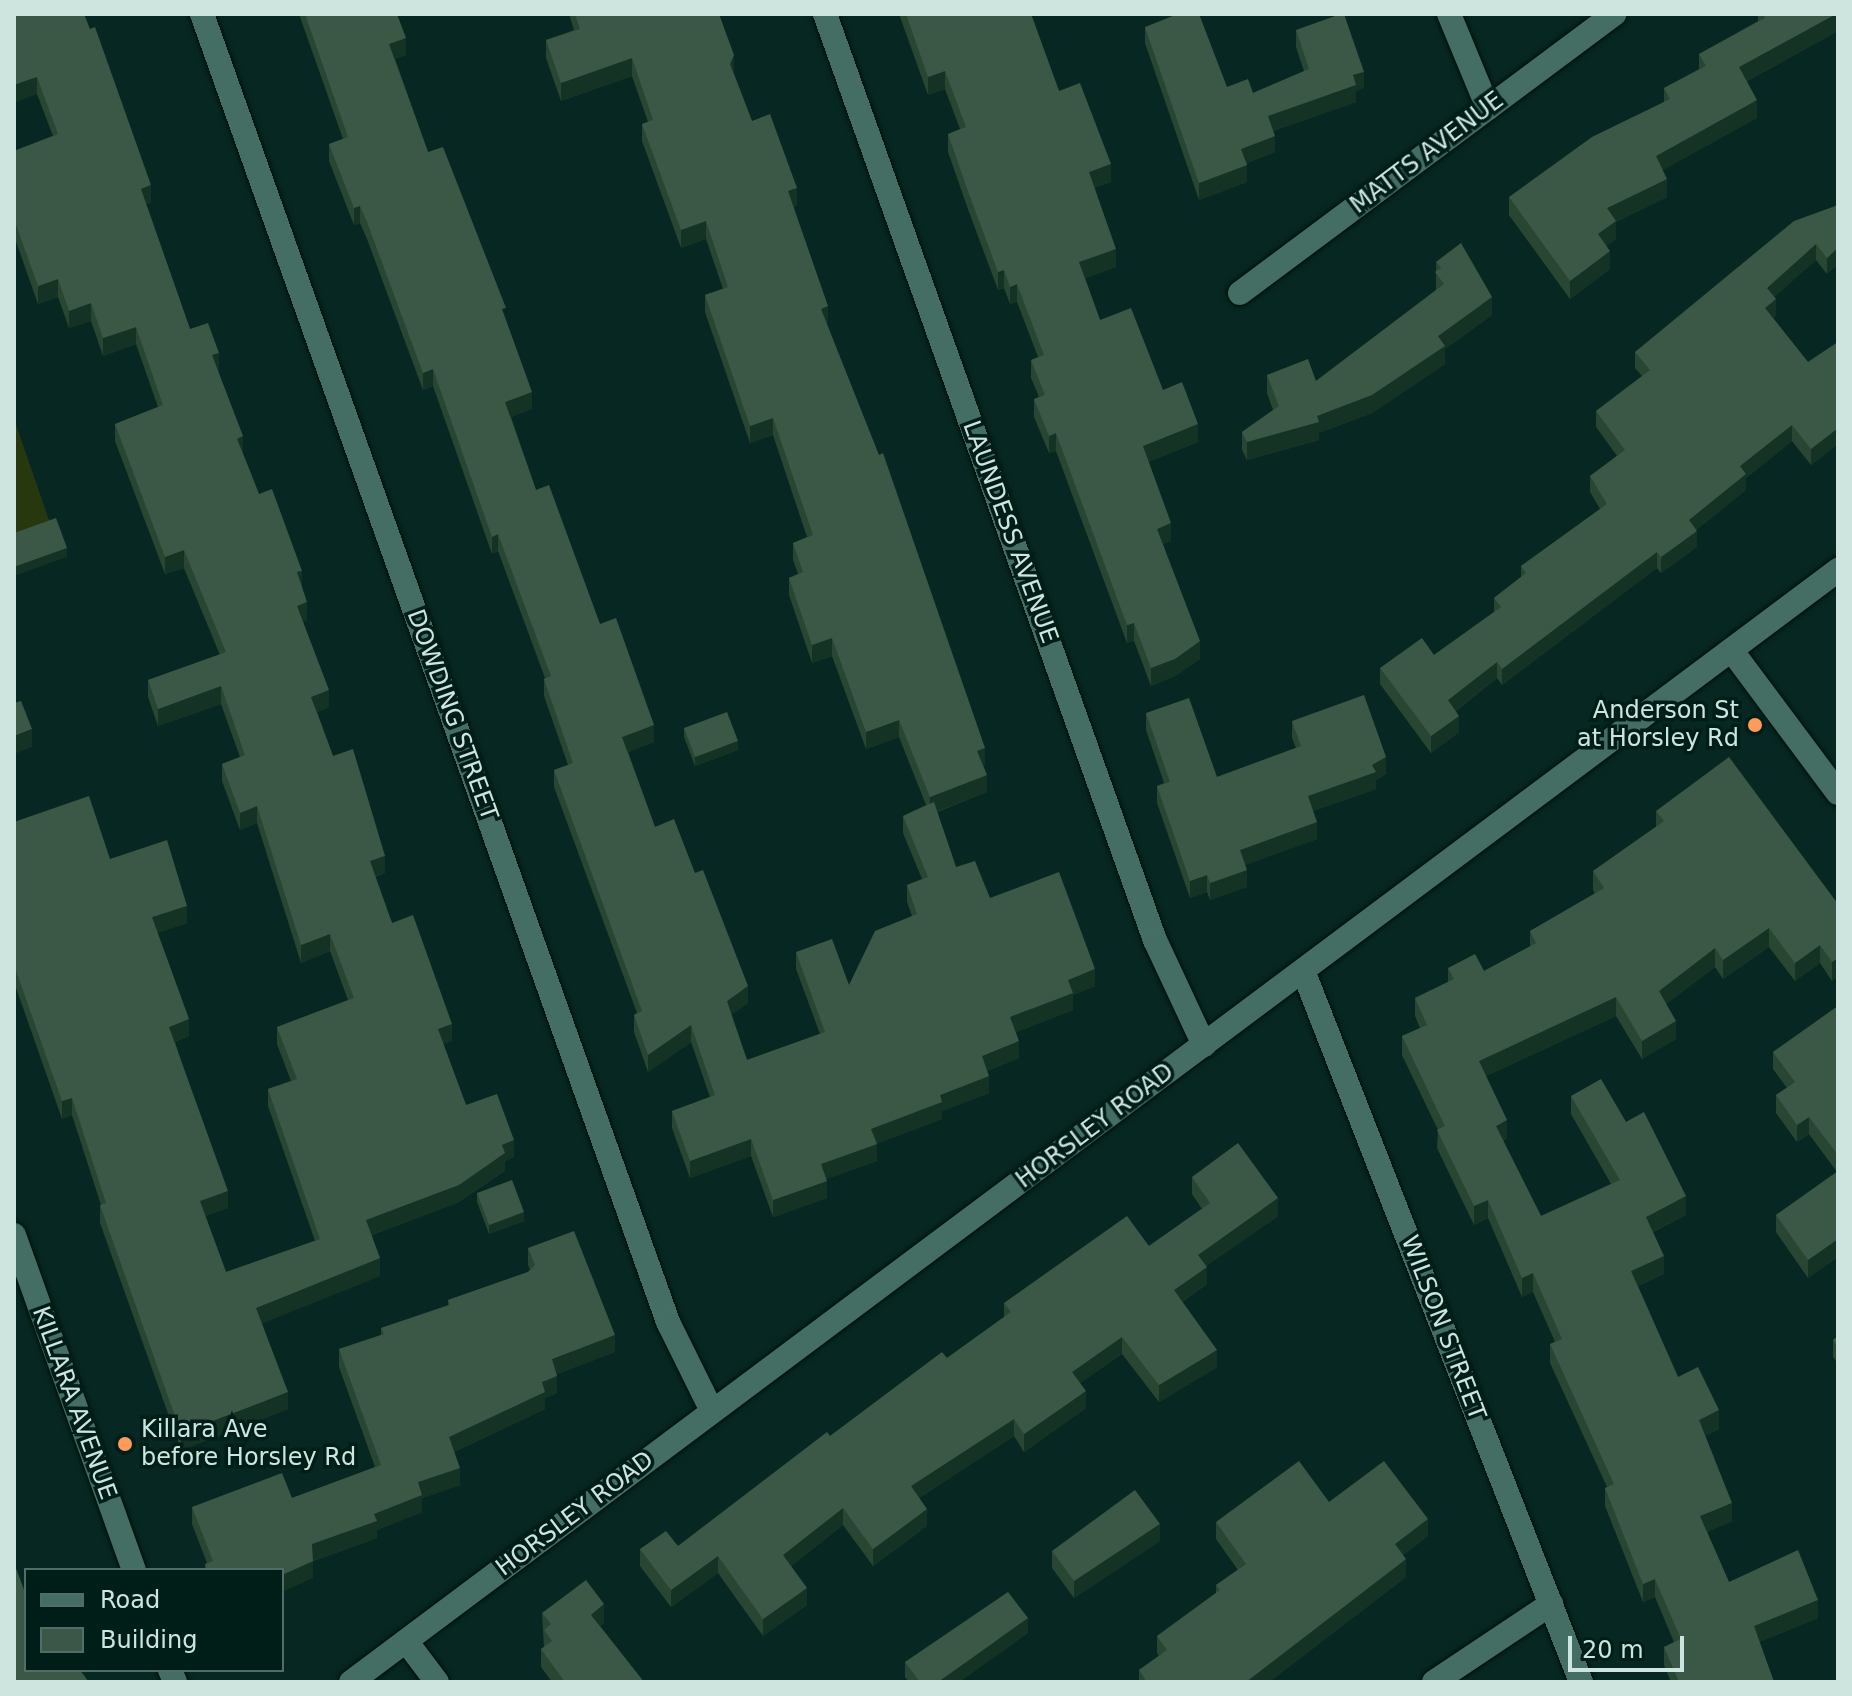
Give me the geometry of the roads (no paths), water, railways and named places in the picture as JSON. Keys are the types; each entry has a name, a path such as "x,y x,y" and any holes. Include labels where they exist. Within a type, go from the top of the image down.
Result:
{"street":[{"name":"DOWDING STREET","path":"202,14 668,1322 712,1411"},
{"name":"LAUNDESS AVENUE","path":"825,14 1155,940 1204,1045"},
{"path":"1449,14 1488,108"},
{"name":"MATTS AVENUE","path":"1240,293 1614,14"},
{"name":"HORSLEY ROAD","path":"351,1682 1304,973 1838,570"},
{"path":"1732,651 1838,793"},
{"name":"WILSON STREET","path":"1304,973 1581,1682"},
{"name":"KILLARA AVENUE","path":"14,1235 133,1568"},
{"path":"1434,1682 1551,1604"},
{"path":"406,1641 437,1682"}],"place":[{"name":"Anderson St at Horsley Rd","path":"1755,725"},
{"name":"Killara Ave before Horsley Rd","path":"125,1444"}]}
